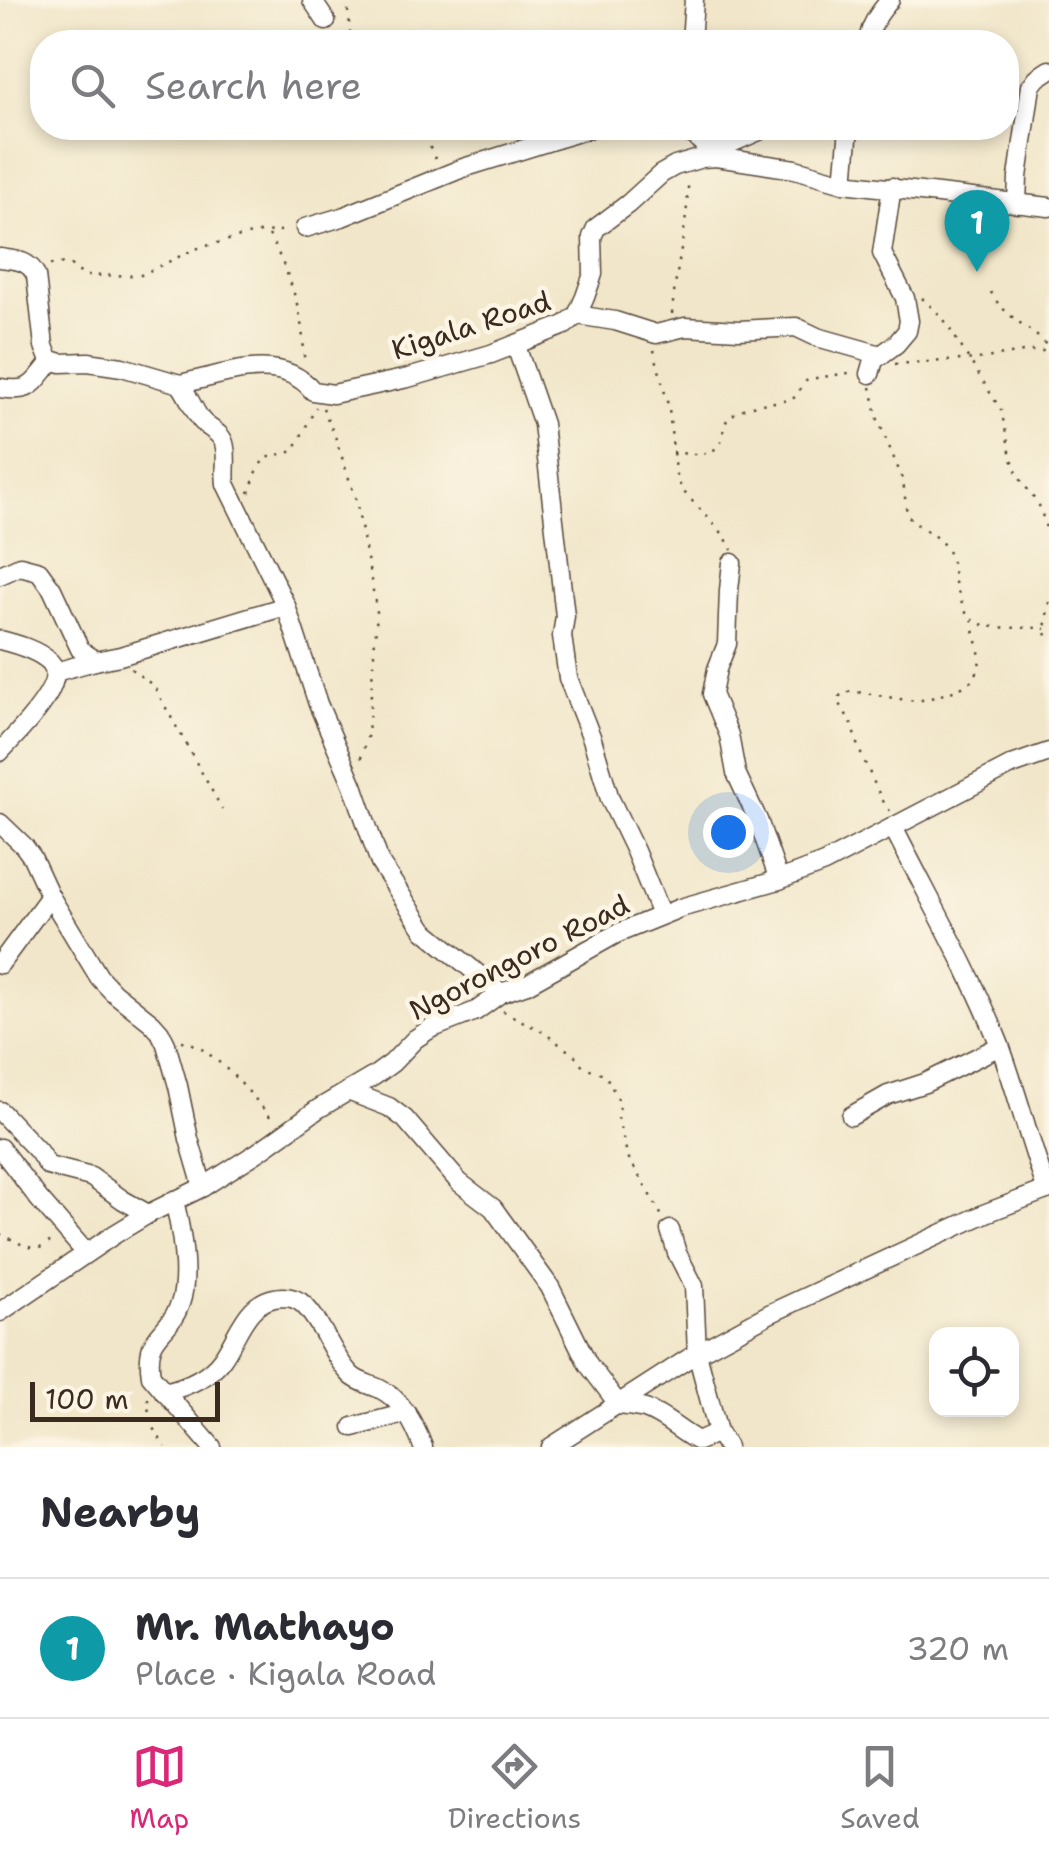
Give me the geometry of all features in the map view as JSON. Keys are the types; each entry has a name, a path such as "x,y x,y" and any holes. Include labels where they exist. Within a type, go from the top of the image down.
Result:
{"street":[{"path":"312,0 326,21"},
{"path":"692,30 694,0"},
{"path":"870,30 890,0"},
{"path":"1017,204 1031,86 1049,70"},
{"path":"305,228 555,140"},
{"path":"702,140 714,154 742,140"},
{"path":"844,183 848,140"},
{"name":"Kigala Road","path":"180,384 266,367 303,379 313,391 333,394 408,378 516,346 565,325 583,306 592,274 592,237 596,228 661,174 714,154 844,183 1049,207"},
{"path":"578,315 665,332 685,327 796,327 874,364 907,331 909,322 898,280 882,253 892,187"},
{"path":"0,258 19,260 34,269 44,346 52,361 122,366 180,384 202,421 220,434 224,441 226,484 286,606 318,704 354,785 380,863 424,930 496,996"},
{"path":"516,346 542,424 565,616 562,636 568,678 610,799 661,915"},
{"path":"0,388 28,388 52,361"},
{"path":"732,562 727,644 712,694 729,734 736,773 758,820 778,880"},
{"path":"0,575 20,566 39,571 52,589 80,649 95,660"},
{"path":"54,672 286,606"},
{"path":"0,640 48,660 54,672 49,694 0,752"},
{"name":"Ngorongoro Road","path":"8,1307 148,1214 204,1187 258,1152 392,1062 430,1029 476,1011 496,996 527,984 616,934 661,915 778,880 844,854 1012,765 1049,752"},
{"path":"0,824 24,846 99,977 152,1023 166,1044 204,1187"},
{"path":"551,1447 697,1353 784,1307 986,1213 1048,1189 1030,1145 1000,1046 965,964 896,826"},
{"path":"0,964 50,896"},
{"path":"851,1116 888,1095 1000,1046"},
{"path":"348,1092 389,1107 405,1119 459,1182 493,1208 550,1287 588,1364 619,1405 644,1409 698,1441 722,1440 697,1353 694,1286 670,1230"},
{"path":"0,1110 48,1166 90,1177 148,1214"},
{"path":"0,1148 86,1253"},
{"path":"174,1200 182,1243 184,1290 171,1322 156,1336 150,1350 152,1376 212,1447"},
{"path":"164,1392 184,1388 212,1369 244,1320 264,1301 294,1298 318,1324 352,1376 396,1398 423,1447"},
{"path":"352,1426 407,1413"}],"path":[{"path":"347,0 350,30"},
{"path":"426,140 443,177"},
{"path":"686,162 688,209 674,284 672,320 654,351 669,410 675,472 682,490 727,539 732,562"},
{"path":"34,269 68,263 84,276 141,275 195,250 254,233 305,228"},
{"path":"268,233 296,294 304,348 303,379"},
{"path":"898,280 944,318 1001,410 1010,456 1018,476 1040,506 1049,539"},
{"path":"992,292 1003,310 1037,334 1049,350"},
{"path":"672,452 694,454 715,450 726,421 752,406 792,399 810,379 849,374 874,364 970,360 1049,350"},
{"path":"874,364 878,420 903,480 907,515 949,552 954,581 971,619 981,660 973,679 962,689 922,700 855,692 840,696 858,748 896,826"},
{"path":"243,519 259,466 266,458 290,452 320,402 356,500 377,612 368,734 354,785"},
{"path":"1049,602 1045,629 1049,642"},
{"path":"971,619 996,628 1045,629"},
{"path":"120,656 156,690 222,809"},
{"path":"496,996 510,1016 553,1039 584,1067 608,1080 620,1103 618,1120 628,1157 670,1230"},
{"path":"166,1044 180,1040 195,1043 252,1093 282,1133"},
{"path":"0,1234 37,1249 50,1243 50,1233"},
{"path":"152,1376 148,1408 152,1426 165,1447"}],"place":[{"name":"Mr. Mathayo","path":"977,272"}]}
